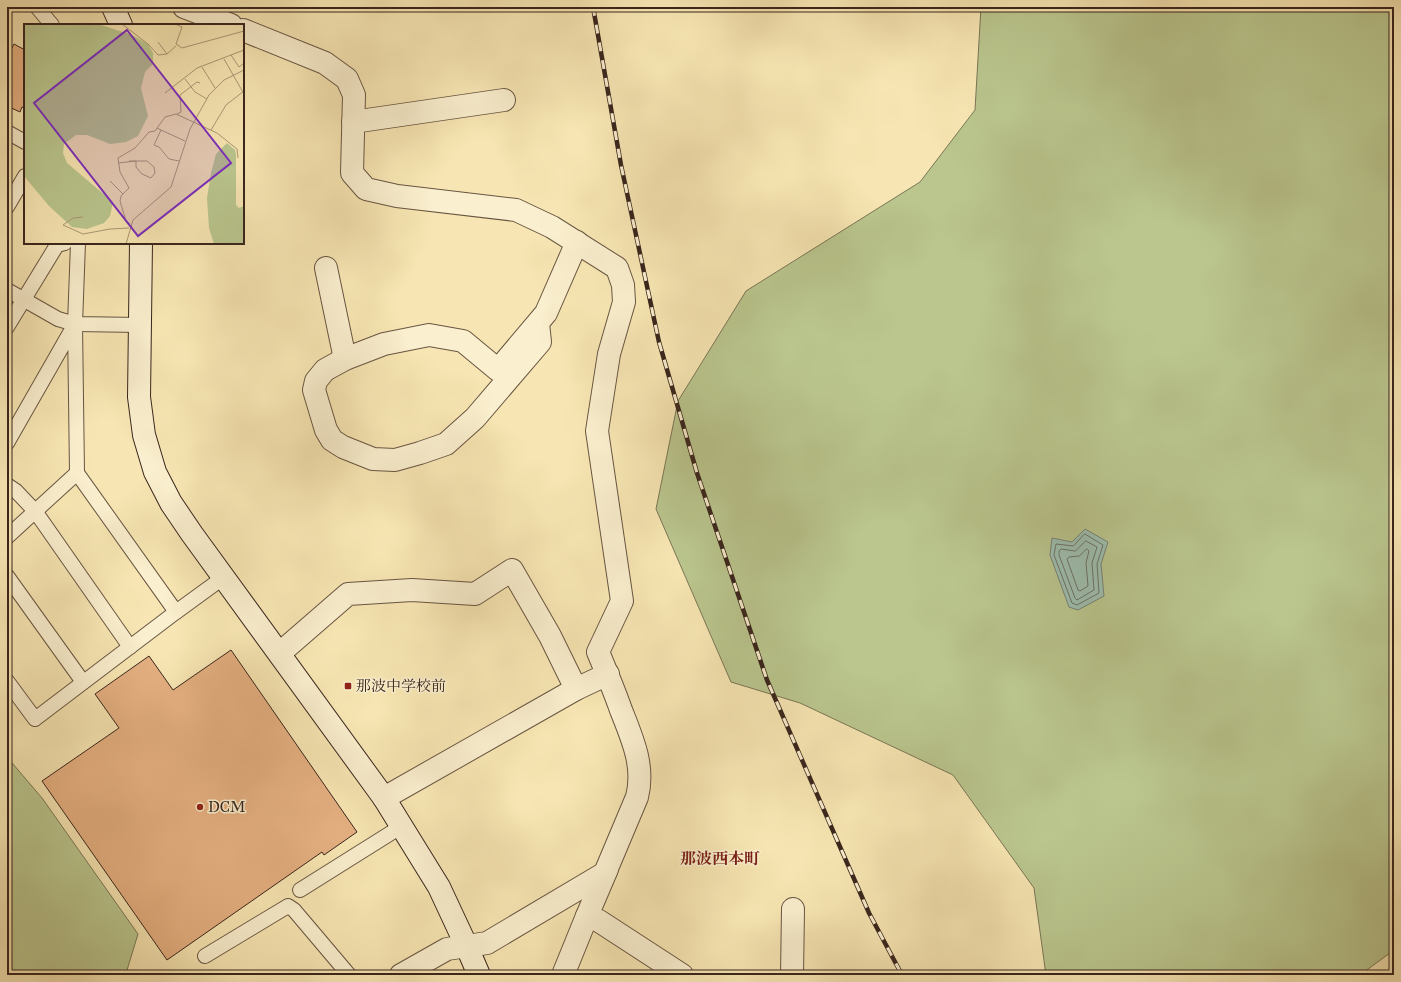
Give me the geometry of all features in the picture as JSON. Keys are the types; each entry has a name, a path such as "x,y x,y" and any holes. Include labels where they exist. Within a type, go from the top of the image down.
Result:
{"street":[{"path":"184,7 228,24"},
{"path":"244,30 325,63 347,79 354,95 352,173 366,189 397,196 516,210 552,227 617,268 623,285 624,302 609,354 597,431 622,601 598,652 636,747 640,786 637,797 563,975"},
{"path":"353,122 504,100"},
{"path":"538,323 540,342 475,418 446,444 395,460 373,459 343,447 332,440 326,430 314,390 316,381 325,370 345,359 384,344 429,335 463,341 498,370 538,323 546,314 577,242"},
{"path":"141,244 139,397 144,435 155,472 171,503 192,534 384,798 439,887 479,975"},
{"path":"326,268 345,359"},
{"path":"280,653 348,594 412,590 476,594 512,570 550,636 576,689"},
{"path":"384,798 576,689 608,674"},
{"path":"401,975 447,949 487,943 605,873 607,868"},
{"path":"792,975 794,909"},
{"path":"587,916 599,921 682,975"}],"lane":[{"path":"37,7 51,24"},
{"path":"7,132 24,141"},
{"path":"7,207 24,178"},
{"path":"7,327 57,245 61,244"},
{"path":"78,244 76,324 77,473 176,612"},
{"path":"7,290 58,319 76,324 140,325"},
{"path":"7,443 76,324"},
{"path":"7,537 77,473"},
{"path":"7,485 16,491 36,511 130,646"},
{"path":"7,576 83,682"},
{"path":"7,681 35,719 130,646 224,577"},
{"path":"300,890 402,826"},
{"path":"205,956 279,910 288,906 294,910 349,975"}],"green space":[{"path":"981,7 1394,7 1394,950 1360,975 1046,975 1034,888 953,775 800,703 731,682 656,509 678,401 746,291 920,182 975,110"},
{"path":"7,757 42,798 138,934 127,970 129,975 7,975"}],"water":[{"path":"1085,529 1108,542 1101,564 1104,596 1078,610 1069,607 1050,555 1052,538 1072,542"}],"building":[{"path":"14,44 24,49 24,108 22,107 20,112 7,106 7,57"},
{"name":"DCM","path":"231,650 357,832 324,855 322,852 167,960 42,781 119,728 95,694 149,656 173,690"}],"railway":[{"path":"593,7 621,165 659,342 697,473 767,680 869,913 902,975"}],"place":[{"name":"那波中学校前","path":"348,686"},
{"name":"DCM","path":"200,807"}],"district":[{"name":"那波西本町","path":"720,858"}]}
